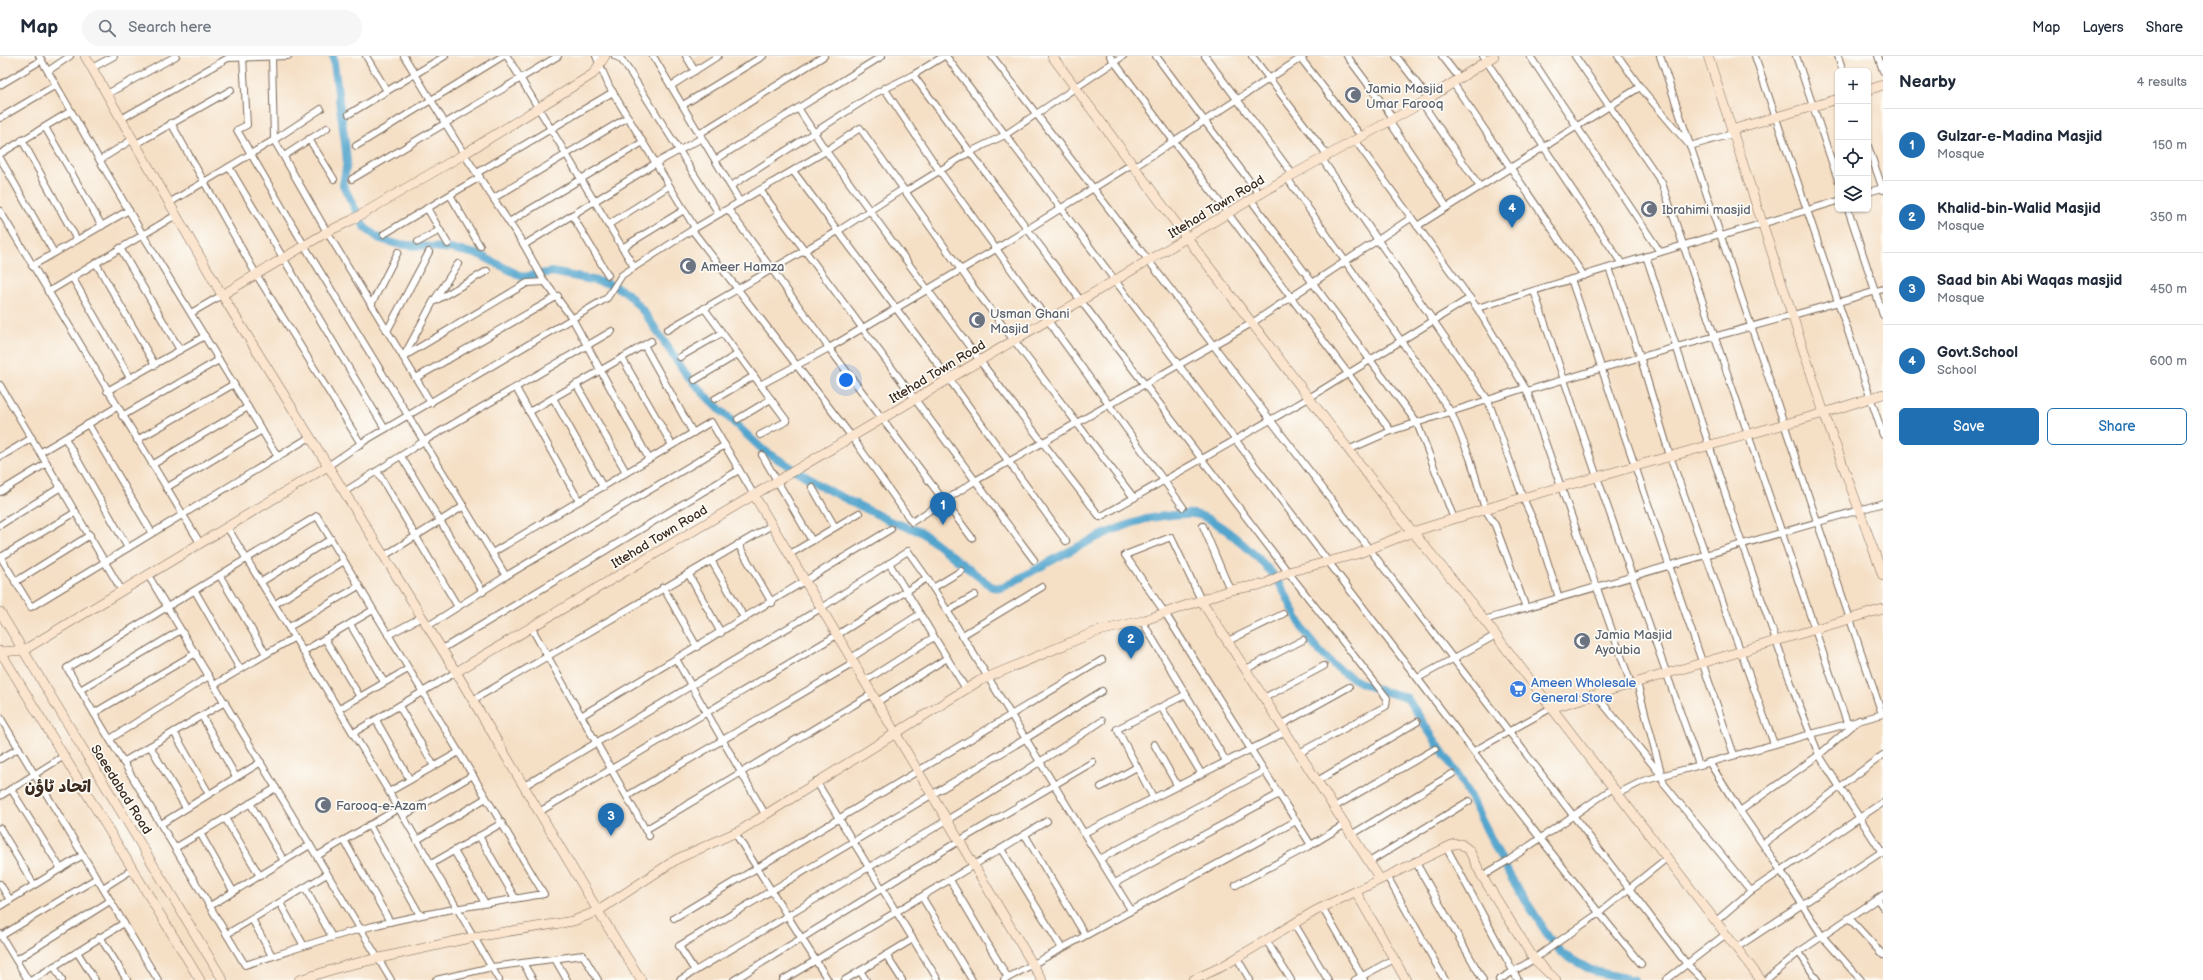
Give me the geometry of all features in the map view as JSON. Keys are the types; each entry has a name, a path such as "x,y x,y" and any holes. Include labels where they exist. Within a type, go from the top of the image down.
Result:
{"street":[{"path":"48,70 70,56"},
{"path":"85,56 222,295 422,616 598,911 641,980"},
{"path":"92,68 114,56"},
{"path":"107,94 176,56"},
{"path":"272,56 274,140 326,232 431,403"},
{"path":"121,119 228,58 288,56"},
{"path":"366,56 387,91"},
{"path":"404,56 464,154 524,245 544,280 558,296 572,318 649,459"},
{"path":"349,114 445,56"},
{"path":"356,146 504,56"},
{"path":"507,56 634,267"},
{"path":"352,179 558,56"},
{"path":"615,56 621,59 719,214"},
{"path":"653,56 740,202"},
{"path":"686,56 695,71"},
{"path":"671,86 718,56"},
{"path":"683,105 763,56"},
{"path":"524,245 679,150 824,56"},
{"path":"715,160 882,56"},
{"path":"731,186 884,88 913,75 945,56 1178,366 1328,562 1540,838 1641,964"},
{"path":"992,56 1572,815 1686,963 1703,980"},
{"path":"1052,56 1187,238 1348,450 1412,532 1496,635 1761,980"},
{"path":"1110,56 1391,431"},
{"path":"667,330 838,231 904,190 970,152 1005,135 1075,87 1124,56"},
{"path":"1156,56 1260,195"},
{"path":"1205,56 1290,177 1345,262 1451,412 1470,458 1486,509 1495,526 1526,608"},
{"path":"1252,56 1325,157 1378,240 1488,400 1522,498 1537,529 1559,598"},
{"path":"1347,56 1391,120 1447,207"},
{"path":"1396,56 1480,187"},
{"path":"1442,56 1456,81 1511,167 1584,276"},
{"path":"1530,56 1660,252"},
{"path":"1575,56 1662,183 1847,723"},
{"path":"1618,56 1640,87 1690,146"},
{"path":"1482,876 1506,862 1572,815 1615,791 1699,765 1882,714 1750,327 1721,235 1660,56"},
{"path":"1708,56 1761,224 1824,413 1883,576"},
{"path":"1755,56 1883,434"},
{"path":"1796,56 1837,176"},
{"path":"1838,56 1842,68"},
{"path":"1878,56 1883,71"},
{"path":"760,385 862,329 927,288 961,270 1028,230 1173,141 1301,57 1358,138 1411,218 1477,308 1526,389 1596,587 1634,683 1664,784 1751,891"},
{"path":"0,85 40,58 143,235 278,457"},
{"path":"243,58 247,125 237,130 304,245 506,576"},
{"path":"600,58 613,92 684,210 693,229 737,289 852,437 912,522 976,481 1252,323 1411,218"},
{"path":"191,313 326,232 352,220 464,154 593,74 600,58"},
{"path":"1488,58 1544,147 1622,264"},
{"name":"Ittehad Town Road","path":"456,672 1290,177 1425,101 1488,58"},
{"path":"913,75 1081,301 1288,572 1387,698 1386,706 1299,753"},
{"path":"0,118 56,85"},
{"path":"1871,89 1883,85"},
{"path":"1417,226 1640,87"},
{"path":"884,88 939,170 1047,321 1184,507"},
{"path":"100,160 231,90"},
{"path":"384,234 450,194 551,129 613,92"},
{"path":"1690,146 1776,117 1835,100"},
{"path":"798,108 826,151 980,361 1100,517 1309,398 1470,298"},
{"path":"169,203 321,110"},
{"path":"0,154 71,111"},
{"path":"494,198 628,117"},
{"path":"171,123 256,274 360,444"},
{"path":"44,127 102,226"},
{"path":"284,156 327,128"},
{"path":"200,980 0,651 24,650 328,466 360,444 607,298 620,278 634,267 693,229 826,151 860,128 961,270 1134,498"},
{"path":"309,139 334,179"},
{"path":"22,140 78,240"},
{"path":"509,222 643,142"},
{"path":"1871,154 1883,188 1871,191"},
{"path":"0,158 54,254"},
{"path":"229,167 282,259 385,430"},
{"path":"792,171 949,379 1066,541"},
{"path":"608,225 669,186"},
{"path":"760,190 914,400 1034,560"},
{"path":"450,194 480,246"},
{"path":"1251,200 1417,423 1454,519"},
{"path":"1477,308 1683,245 1835,202"},
{"path":"427,208 448,244"},
{"path":"728,209 770,270 972,538"},
{"path":"32,266 129,210"},
{"path":"622,248 684,210"},
{"path":"0,211 122,416 200,543"},
{"path":"1849,212 1883,315"},
{"path":"48,292 176,215"},
{"path":"572,215 608,275"},
{"path":"418,242 440,230"},
{"path":"120,248 180,350"},
{"path":"371,305 398,252"},
{"path":"387,331 429,252"},
{"path":"1646,256 1742,544 1818,755 1883,852 1736,948"},
{"path":"96,263 155,365"},
{"path":"403,357 433,302 458,264"},
{"path":"1608,268 1640,356 1670,456 1774,744"},
{"path":"433,302 487,271"},
{"path":"72,277 130,378"},
{"path":"403,357 527,283 544,280"},
{"path":"1571,280 1734,755"},
{"path":"1348,450 1391,431 1488,400 1676,346 1714,338 1791,314 1838,303 1883,289"},
{"path":"1534,291 1565,378 1597,477 1699,765"},
{"path":"416,378 558,296"},
{"path":"704,308 787,421 760,435"},
{"path":"344,492 424,441 612,331"},
{"path":"680,357 722,334"},
{"path":"108,391 205,336"},
{"path":"529,412 651,341"},
{"path":"644,345 693,433"},
{"path":"694,380 738,354"},
{"path":"622,358 672,445"},
{"path":"122,416 219,360"},
{"path":"715,399 754,376"},
{"path":"137,440 234,384"},
{"path":"576,384 626,472"},
{"path":"0,385 47,462 122,591"},
{"path":"516,388 579,501"},
{"path":"299,980 344,966 474,937 573,921 598,911 677,859 735,832 816,781 896,735 966,689 987,678 1095,632 1142,621 1230,590 1265,584 1288,572 1328,562 1369,549 1412,532 1522,498 1824,413 1883,394"},
{"path":"553,398 603,487"},
{"path":"738,419 771,399"},
{"path":"41,452 117,407"},
{"path":"152,464 248,407"},
{"path":"492,553 711,422 1042,980"},
{"path":"88,424 152,533"},
{"path":"166,488 262,430"},
{"path":"1,454 32,438"},
{"path":"65,438 128,548"},
{"path":"76,512 0,557 31,607 310,438"},
{"path":"428,626 506,576 725,445"},
{"path":"762,455 780,480 812,541"},
{"path":"401,456 483,592"},
{"path":"0,492 47,462"},
{"path":"442,649 740,470"},
{"path":"377,471 458,607"},
{"path":"0,525 61,487"},
{"path":"812,487 835,528"},
{"path":"1484,620 1883,503"},
{"path":"384,556 464,506"},
{"path":"790,554 859,513"},
{"path":"317,516 544,894 457,908 360,929 245,965 67,668 247,559 317,516"},
{"path":"473,700 772,524"},
{"path":"1203,526 1230,590"},
{"path":"228,527 399,808 499,980"},
{"path":"581,716 772,603 891,529"},
{"path":"16,582 90,535"},
{"path":"1311,845 1165,613 1125,555 1171,536 1202,600 1344,825 1369,862 1383,878 1445,980"},
{"path":"261,582 331,540"},
{"path":"738,544 772,603"},
{"path":"524,786 821,608 908,551 927,578 1009,714 1131,910"},
{"path":"711,560 745,619"},
{"path":"275,604 344,561"},
{"path":"890,563 966,689"},
{"path":"933,588 961,571"},
{"path":"688,573 721,633"},
{"path":"148,575 391,980"},
{"path":"220,576 266,654"},
{"path":"539,812 837,635 927,578"},
{"path":"289,627 359,586"},
{"path":"663,587 697,647"},
{"path":"962,636 1042,587"},
{"path":"195,591 240,669"},
{"path":"947,611 975,595"},
{"path":"1474,751 1551,708 1883,609"},
{"path":"304,651 373,610"},
{"name":"Saeedabad Road","path":"0,612 24,650 67,726 223,980"},
{"path":"627,796 853,661 920,614"},
{"path":"1228,641 1284,614"},
{"path":"388,635 422,616"},
{"path":"1142,621 1185,695 1226,761"},
{"path":"350,624 384,682"},
{"path":"531,627 647,833 741,773 872,694"},
{"path":"80,690 182,630"},
{"path":"1418,678 1496,635"},
{"path":"865,681 934,636"},
{"path":"214,685 295,637"},
{"path":"325,639 360,697"},
{"path":"1246,669 1303,640"},
{"path":"94,713 196,653"},
{"path":"877,702 947,658"},
{"path":"676,659 765,814"},
{"path":"674,918 918,771 1009,714 1102,660"},
{"path":"1264,698 1324,666"},
{"path":"339,709 408,668"},
{"path":"354,733 456,672"},
{"path":"110,739 209,676"},
{"path":"1084,833 1251,749 1349,687"},
{"path":"695,971 678,946 1025,739 1102,691"},
{"path":"1153,797 1117,730 1185,695"},
{"path":"1596,695 1662,776"},
{"path":"124,762 225,702"},
{"path":"399,706 434,766"},
{"path":"1161,707 1201,773"},
{"path":"202,716 236,777"},
{"path":"0,717 158,980"},
{"path":"376,720 410,780"},
{"path":"1740,811 1818,755 1859,720"},
{"path":"680,980 1040,763 1102,721"},
{"path":"1317,781 1417,722"},
{"path":"174,732 209,794"},
{"path":"1154,744 1177,785"},
{"path":"150,746 186,808"},
{"path":"0,759 19,748"},
{"path":"1334,808 1435,749"},
{"path":"389,792 459,752"},
{"path":"1763,844 1883,755"},
{"path":"0,796 64,756"},
{"path":"161,824 261,762"},
{"path":"734,980 959,841 1055,786 1093,762"},
{"path":"1710,762 1740,811 1781,871 1822,936 1861,980"},
{"path":"1101,787 1137,767"},
{"path":"1100,859 1264,771"},
{"path":"1352,835 1452,774"},
{"path":"403,816 473,775"},
{"path":"816,781 937,980"},
{"path":"175,848 276,788"},
{"path":"11,789 61,869"},
{"path":"1115,883 1279,794"},
{"path":"417,840 486,798"},
{"path":"1369,862 1469,801"},
{"path":"1716,921 1751,891 1883,802"},
{"path":"250,803 284,861"},
{"path":"317,856 399,808"},
{"path":"225,818 260,876"},
{"path":"783,980 1047,821"},
{"path":"950,880 1006,979 1032,963 1296,821"},
{"path":"431,864 502,823"},
{"path":"369,825 420,916"},
{"path":"1236,885 1311,845 1344,825"},
{"path":"0,828 34,885"},
{"path":"735,832 828,980"},
{"path":"200,833 233,892"},
{"path":"1025,835 1085,935"},
{"path":"479,836 515,898"},
{"path":"344,840 390,922"},
{"path":"1193,980 1237,958 1322,907 1356,892 1415,861 1454,844 1461,844 1469,850 1482,876 1534,959 1554,979"},
{"path":"210,906 310,845"},
{"path":"1446,847 1518,980"},
{"path":"1001,849 1061,948"},
{"path":"454,851 485,903"},
{"path":"0,906 83,855"},
{"path":"1499,980 1549,949 1599,913 1667,858"},
{"path":"1415,861 1483,980"},
{"path":"103,888 133,869"},
{"path":"227,934 328,874"},
{"path":"28,980 1,935 97,878"},
{"path":"0,884 10,900"},
{"path":"305,888 332,937"},
{"path":"1356,892 1406,980"},
{"path":"1766,980 1799,952 1883,895"},
{"path":"922,897 972,980"},
{"path":"1876,899 1883,907"},
{"path":"16,960 110,901"},
{"path":"280,903 304,946"},
{"path":"1322,907 1364,978"},
{"path":"1849,918 1883,955"},
{"path":"252,919 272,956"},
{"path":"32,980 124,923"},
{"path":"1294,923 1328,980"},
{"path":"1666,980 1686,963 1726,934"},
{"path":"100,937 127,980"},
{"path":"845,980 913,939"},
{"path":"1266,940 1290,980"},
{"path":"77,952 95,980"},
{"path":"1799,952 1817,980"},
{"path":"436,980 461,977 492,967 583,955 598,980"},
{"path":"886,955 902,980"},
{"path":"555,958 567,980"},
{"path":"1237,958 1250,980"},
{"path":"1355,980 1364,978 1394,959"},
{"path":"523,963 533,980"},
{"path":"54,966 62,980"},
{"path":"860,971 866,980"}],"waterway":[{"path":"333,56 347,162 343,185 365,228 380,239 397,244 453,249 480,255 523,277 552,272 607,283 626,292 644,312 688,377 762,449 824,488 890,521 921,532 992,587 1002,588 1090,541 1127,525 1146,519 1163,516 1194,514 1204,517 1229,533 1255,555 1275,577 1304,631 1323,655 1342,672 1352,678 1372,688 1407,698 1463,783 1510,876 1549,937 1562,954 1593,971 1634,980"}],"place":[{"name":"Jamia Masjid Umar Farooq","path":"1353,95"},
{"name":"Ibrahimi masjid","path":"1649,209"},
{"name":"Govt.School","path":"1512,228"},
{"name":"Ameer Hamza","path":"688,266"},
{"name":"Usman Ghani Masjid","path":"977,320"},
{"name":"Gulzar-e-Madina Masjid","path":"943,525"},
{"name":"Jamia Masjid Ayoubia","path":"1582,641"},
{"name":"Khalid-bin-Walid Masjid","path":"1131,659"},
{"name":"Ameen Wholesale General Store","path":"1518,689"},
{"name":"Farooq-e-Azam","path":"323,805"},
{"name":"Saad bin Abi Waqas masjid","path":"611,836"}],"district":[{"name":"اتحاد ٹاؤن","path":"58,786"}]}
